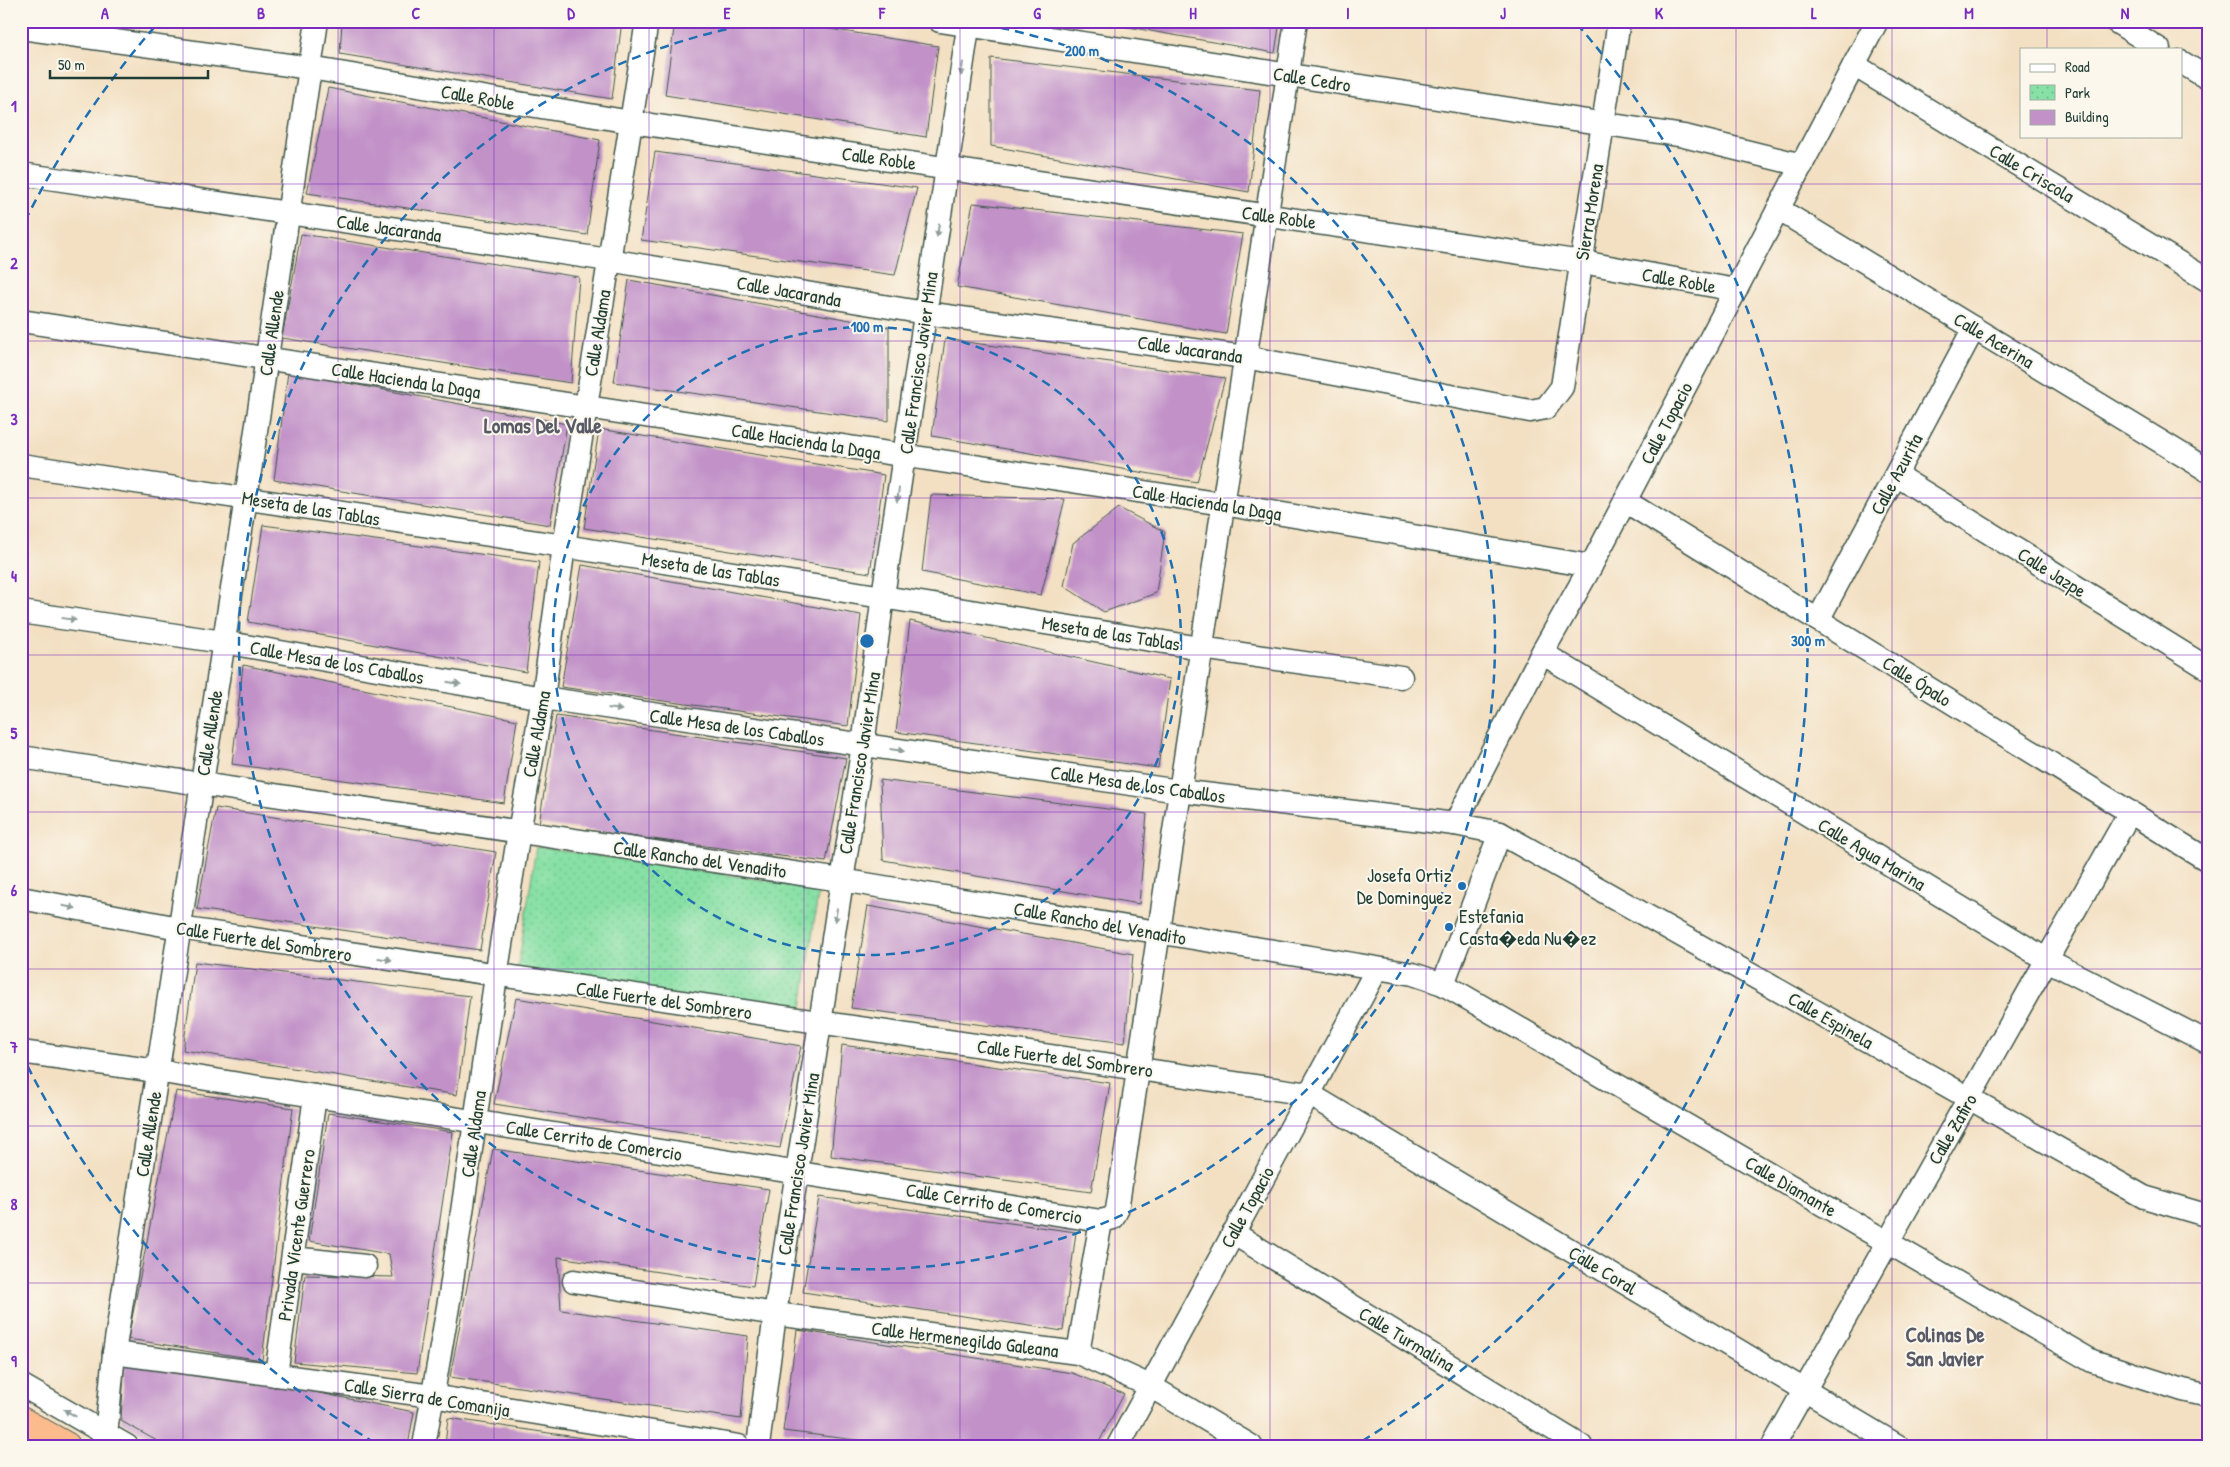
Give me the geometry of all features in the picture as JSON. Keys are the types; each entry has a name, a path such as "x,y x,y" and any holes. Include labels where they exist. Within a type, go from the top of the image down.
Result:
{"highway":[{"path":"21,1421 66,1446"}],"street":[{"name":"Calle Allende","path":"105,1440 114,1353 246,498 317,21"},
{"name":"Calle Aldama","path":"424,1446 450,1295 496,976 543,698 564,546 647,21"},
{"name":"Calle Cedro","path":"940,21 968,23 1684,136 1802,165"},
{"path":"1078,1353 1104,1221 1113,1218 1116,1210 1296,21"},
{"name":"Sierra Morena","path":"1553,401 1562,387 1619,21"},
{"name":"Calle Topacio","path":"1455,824 1542,653 1591,566 1877,21"},
{"path":"2115,21 2157,48"},
{"name":"Calle Francisco Javier Mina","path":"758,1446 775,1314 863,745 883,596 968,23"},
{"name":"Calle Roble","path":"21,28 310,68 631,122 1582,262 1736,290"},
{"path":"2182,63 2209,79"},
{"name":"Calle Criscola","path":"1854,65 2209,281"},
{"name":"Calle Jacaranda","path":"21,174 609,260 925,313 1245,357 1530,411 1546,408 1553,401"},
{"name":"Calle Acerina","path":"1778,209 2209,471"},
{"name":"Calle Hacienda la Daga","path":"21,321 1223,504 1591,566"},
{"name":"Calle Azurita","path":"1818,620 1974,328"},
{"name":"Meseta de las Tablas","path":"21,465 564,546 1201,648 1401,677"},
{"name":"Calle Jazpe","path":"1896,474 2209,669"},
{"name":"Calle Ópalo","path":"1625,501 2209,861"},
{"name":"Calle Mesa de los Caballos","path":"21,612 223,642 543,698 1179,791 1455,824"},
{"name":"Calle Agua Marina","path":"1542,653 2047,960 2209,1043"},
{"name":"Calle Rancho del Venadito","path":"21,757 841,880 1377,969"},
{"name":"Calle Zafiro","path":"1773,1446 2130,812"},
{"name":"Calle Espinela","path":"1455,824 1500,832 2144,1197 2209,1216"},
{"path":"1442,984 1500,832"},
{"name":"Calle Fuerte del Sombrero","path":"21,898 179,928 1309,1094"},
{"name":"Calle Topacio","path":"1118,1446 1377,969"},
{"name":"Calle Diamante","path":"1377,969 1413,974 1442,984 2092,1361 2183,1390 2209,1396"},
{"name":"Calle Cerrito de Comercio","path":"21,1052 157,1071 1104,1221"},
{"name":"Calle Coral","path":"1309,1094 1898,1446"},
{"name":"Privada Vicente Guerrero","path":"276,1375 315,1096"},
{"name":"Calle Turmalina","path":"1233,1233 1581,1446"},
{"path":"293,1258 365,1266"},
{"name":"Calle Hermenegildo Galeana","path":"574,1281 775,1314 1078,1353 1150,1386 1251,1446"},
{"name":"Calle Sierra de Comanija","path":"114,1353 432,1396 739,1446"},
{"path":"21,1385 105,1440 127,1446"}],"green space":[{"path":"536,847 819,888 801,1015 517,974"}],"building":[{"path":"342,21 622,21 612,99 340,54"},
{"path":"675,21 779,21 938,46 926,137 665,95"},
{"path":"1094,21 1280,21 1275,53"},
{"path":"991,58 1260,90 1249,192 991,146"},
{"path":"328,88 600,140 587,235 307,193"},
{"path":"655,152 917,188 895,275 641,240"},
{"path":"973,203 1243,234 1226,334 957,287"},
{"path":"301,234 579,277 571,383 282,338"},
{"path":"629,280 889,327 889,421 614,382"},
{"path":"945,339 1225,378 1197,482 932,436"},
{"path":"288,372 567,424 550,525 274,480"},
{"path":"599,429 884,475 870,573 584,528"},
{"path":"931,495 1065,499 1041,595 922,572"},
{"path":"1119,508 1165,532 1156,593 1104,612 1064,586 1073,543"},
{"path":"263,525 539,562 526,672 248,622"},
{"path":"582,565 861,615 848,726 561,687"},
{"path":"910,621 1170,679 1158,768 896,732"},
{"path":"243,665 517,720 504,803 232,764"},
{"path":"556,716 846,758 826,862 539,824"},
{"path":"880,780 1147,814 1139,904 883,860"},
{"path":"216,808 496,852 480,950 197,909"},
{"path":"868,906 1133,954 1125,1043 851,1008"},
{"path":"195,962 470,996 457,1095 183,1050"},
{"path":"516,998 801,1046 780,1148 494,1104"},
{"path":"842,1045 1110,1083 1091,1192 831,1156"},
{"path":"176,1091 293,1108 262,1360 128,1339"},
{"path":"328,1113 453,1132 417,1373 294,1362 305,1275 393,1277 389,1254 309,1241"},
{"path":"493,1149 769,1189 753,1286 558,1257 561,1310 748,1336 741,1419 450,1377"},
{"path":"819,1197 1076,1232 1063,1331 803,1292"},
{"path":"797,1330 1072,1373 1124,1394 1097,1446 905,1446 783,1431"},
{"path":"125,1354 414,1412 408,1446 166,1446 121,1421"},
{"path":"448,1418 629,1445 629,1446 445,1446"}],"place":[{"name":"Josefa Ortiz De Dominguez","path":"1462,886"},
{"name":"Estefania Casta�eda Nu�ez","path":"1449,927"}],"district":[{"name":"Lomas Del Valle","path":"543,426"},
{"name":"Colinas De San Javier","path":"1945,1347"}]}
